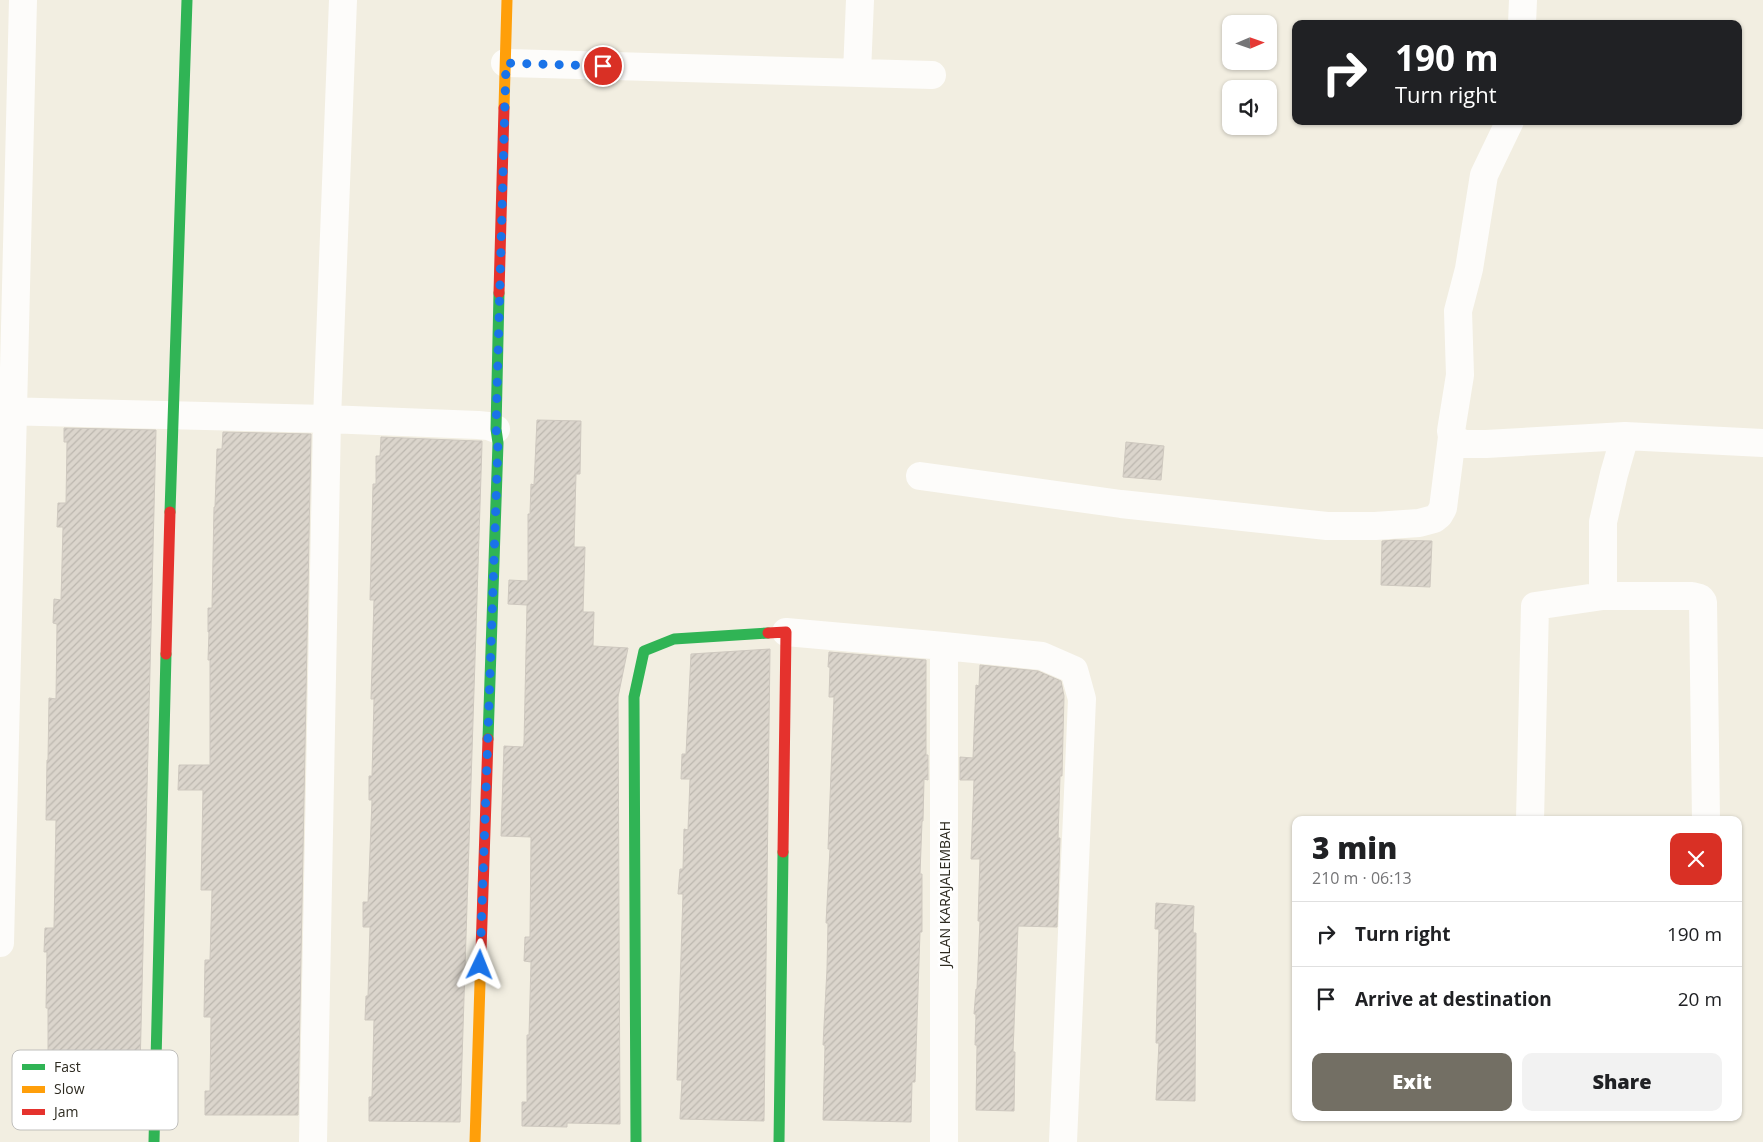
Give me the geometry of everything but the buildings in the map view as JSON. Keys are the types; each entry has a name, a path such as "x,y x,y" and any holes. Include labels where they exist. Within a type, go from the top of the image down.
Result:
{"street":[{"path":"0,943 6,411 23,0"},
{"path":"156,1050 172,415 187,0"},
{"path":"313,1142 327,419 343,0"},
{"path":"475,1142 498,443 496,429 507,0"},
{"path":"857,73 860,0"},
{"path":"1522,20 1523,0"},
{"path":"506,63 932,75"},
{"path":"920,476 1121,504 1327,526 1419,524 1434,519 1440,515 1443,508 1452,437 1451,431 1460,375 1458,311 1469,269 1484,175 1508,125"},
{"path":"6,411 327,419 478,425 496,429"},
{"path":"1452,437 1464,444 1625,436 1763,443"},
{"path":"1603,596 1603,522 1625,436"},
{"path":"1530,816 1535,606 1603,596 1692,596 1700,598 1703,602 1706,816"},
{"path":"780,1142 786,632"},
{"path":"636,1142 634,697 644,652 674,639 786,632 1042,656 1074,670 1082,699 1063,1142"},
{"name":"JALAN KARAJALEMBAH","path":"944,646 944,1142"}],"traffic: fast":[{"path":"170,512 187,0"},
{"path":"488,739 498,443 496,429 499,293"},
{"path":"636,1142 634,697 644,651 674,639 768,633"},
{"path":"156,1050 166,654"},
{"path":"779,1142 783,852"},
{"path":"154,1130 154,1142"}],"traffic: slow":[{"path":"504,108 507,0"},
{"path":"475,1142 481,951"}],"traffic: jam":[{"path":"499,293 504,108"},
{"path":"166,654 170,512"},
{"path":"768,633 786,632 783,852"},
{"path":"481,951 488,739"}],"route":[{"path":"480,965 498,443 496,429 506,63 603,66"}]}
